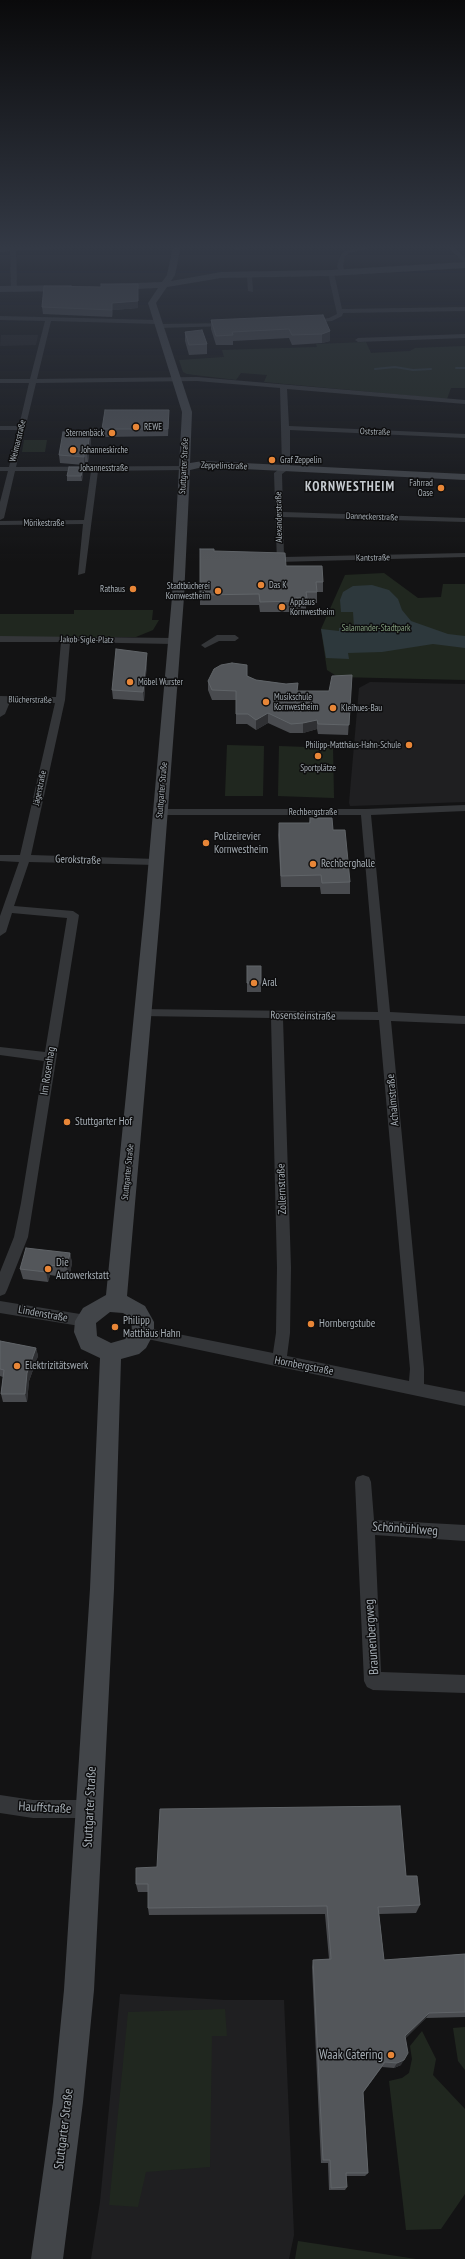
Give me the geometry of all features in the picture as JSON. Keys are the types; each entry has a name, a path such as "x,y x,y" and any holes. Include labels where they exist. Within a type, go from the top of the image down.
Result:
{"main road":[{"name":"Stuttgarter Straße","path":"116,1303 156,862 173,642 178,597 187,412 167,351"},
{"name":"Zeppelinstraße","path":"184,468 465,477"},
{"name":"Zeppelinstraße","path":"282,471 465,483"},
{"path":"116,1303 128,1305 138,1312 143,1322 143,1332 138,1341 131,1347 111,1352 98,1350 89,1342 85,1332 86,1321 98,1308 116,1303"},
{"name":"Stuttgarter Straße","path":"47,2259 68,2102 79,1990 103,1582 107,1412 111,1352"}],"street":[{"name":"Weimarstraße","path":"0,518 40,351"},
{"path":"0,381 197,379 464,402 465,410"},
{"name":"Alexanderstraße","path":"280,560 278,514 286,428 283,387"},
{"path":"0,428 22,428"},
{"name":"Oststraße","path":"286,428 465,436"},
{"path":"81,573 95,468"},
{"name":"Johannesstraße","path":"0,469 184,468"},
{"name":"Danneckerstraße","path":"278,514 465,520"},
{"name":"Mörikestraße","path":"0,523 88,522"},
{"name":"Kantstraße","path":"280,560 465,555"},
{"path":"205,645 217,638 235,638"},
{"name":"Jakob-Sigle-Platz","path":"0,639 173,642"},
{"name":"Jägerstraße","path":"0,932 25,859 60,700 66,640"},
{"path":"0,714 3,699"},
{"name":"Blücherstraße","path":"3,699 60,700"},
{"name":"Rechbergstraße","path":"160,812 366,812 465,808"},
{"name":"Achalmstraße","path":"366,812 417,1369 416,1389"},
{"name":"Gerokstraße","path":"0,858 156,862"},
{"name":"Im Rosenhag","path":"0,1290 21,1237 73,915 8,909"},
{"name":"Rosensteinstraße","path":"142,1012 277,1016 385,1016 465,1020"},
{"name":"Zollernstraße","path":"277,1016 284,1268 283,1334 279,1362"},
{"path":"0,1051 51,1057"},
{"name":"Lindenstraße","path":"0,1307 86,1321"},
{"name":"Hornbergstraße","path":"143,1332 279,1362 465,1399"},
{"name":"Schönbühlweg","path":"363,1482 366,1527 465,1533"},
{"name":"Braunenbergweg","path":"366,1527 373,1681 465,1684"},
{"name":"Hauffstraße","path":"0,1804 33,1809 89,1809"}],"shaded area":[{"path":"372,585 389,590 398,599 402,610 411,621 448,634 465,636 465,648 433,644 382,652 348,653 349,659 326,658 321,629 339,631 339,628 354,628 353,612 341,612 340,600 343,592 353,586"},
{"name":"Philipp-Matthäus-Hahn-Schule","path":"370,682 465,684 465,802 350,806 349,803 359,688"},
{"path":"120,1994 225,2000 284,2000 294,2235 289,2259 91,2259 100,2202"}],"green space":[{"path":"222,351 370,351 371,353 465,351 465,388 451,388 447,399 264,382 267,375 241,373 236,380 187,374 183,372 179,360 224,357"},
{"path":"24,440 47,440 45,452 22,452"},
{"name":"Salamander-Stadtpark","path":"384,573 418,598 441,597 443,584 465,584 465,680 338,677 327,670 321,629 345,575"},
{"path":"74,610 153,610 152,620 159,620 153,630 136,637 0,637 0,614 74,614"},
{"path":"227,745 264,746 263,796 225,796"},
{"path":"279,746 333,748 334,798 278,796"},
{"path":"225,2009 227,2036 212,2036 210,2167 146,2172 138,2207 109,2205 128,2012"},
{"path":"465,2027 465,2070 458,2061 453,2028"},
{"path":"422,2031 436,2059 433,2075 465,2109 465,2194 441,2229 406,2230 389,2081 402,2078 409,2073 412,2059 410,2046"},
{"path":"298,2241 416,2259 295,2259"}],"building":[{"path":"105,410 169,410 168,429 102,429"},
{"path":"63,432 90,432 87,454 84,454 84,457 59,455"},
{"path":"69,467 83,467 81,476 67,476"},
{"name":"Das K","path":"200,549 214,549 214,551 285,553 286,566 322,566 323,582 316,582 317,592 306,592 307,598 296,598 296,601 260,602 259,594 200,595"},
{"name":"Möbel Wurster","path":"116,649 147,653 143,692 112,690"},
{"path":"232,663 247,665 247,676 256,680 286,684 298,683 297,691 329,691 332,676 352,675 349,725 318,724 317,720 291,724 268,713 256,720 248,714 236,714 236,691 212,690 208,681 214,669 221,665"},
{"name":"Rechberghalle","path":"310,818 332,818 333,830 345,830 350,882 322,883 321,875 281,876 279,823 310,823"},
{"path":"247,966 261,966 261,983 247,983"},
{"path":"26,1248 70,1253 67,1267 48,1265 46,1272 20,1269"},
{"name":"Elektrizitätswerk","path":"0,1341 36,1348 27,1373 25,1394 1,1394 4,1370 0,1369"},
{"path":"400,1806 406,1876 417,1876 420,1905 378,1907 384,1960 465,1954 465,2012 429,2013 405,2036 408,2053 404,2060 397,2063 385,2062 363,2092 368,2173 346,2173 347,2187 331,2188 330,2160 323,2160 313,1960 331,1959 327,1906 148,1908 148,1884 136,1884 136,1868 157,1867 160,1809"}],"waterway":[{"path":"375,369 395,367 413,370 431,369"},
{"path":"456,368 465,368"}],"place":[{"name":"REWE","path":"136,427"},
{"name":"Sternenbäck","path":"112,433"},
{"name":"Johanneskirche","path":"73,450"},
{"name":"Graf Zeppelin","path":"272,460"},
{"name":"Fahrrad Oase","path":"441,488"},
{"name":"Das K","path":"261,585"},
{"name":"Rathaus","path":"133,589"},
{"name":"Stadtbücherei Kornwestheim","path":"218,591"},
{"name":"Applaus Kornwestheim","path":"282,607"},
{"name":"Möbel Wurster","path":"130,682"},
{"name":"Musikschule Kornwestheim","path":"266,702"},
{"name":"Kleihues-Bau","path":"333,708"},
{"name":"Philipp-Matthäus-Hahn-Schule","path":"409,745"},
{"name":"Sportplätze","path":"318,756"},
{"name":"Polizeirevier Kornwestheim","path":"206,843"},
{"name":"Rechberghalle","path":"313,864"},
{"name":"Aral","path":"254,983"},
{"name":"Stuttgarter Hof","path":"67,1122"},
{"name":"Die Autowerkstatt","path":"48,1269"},
{"name":"Hornbergstube","path":"311,1324"},
{"name":"Philipp Matthäus Hahn","path":"115,1327"},
{"name":"Elektrizitätswerk","path":"17,1366"},
{"name":"Waak Catering","path":"391,2055"}],"district":[{"name":"KORNWESTHEIM","path":"350,487"}]}
